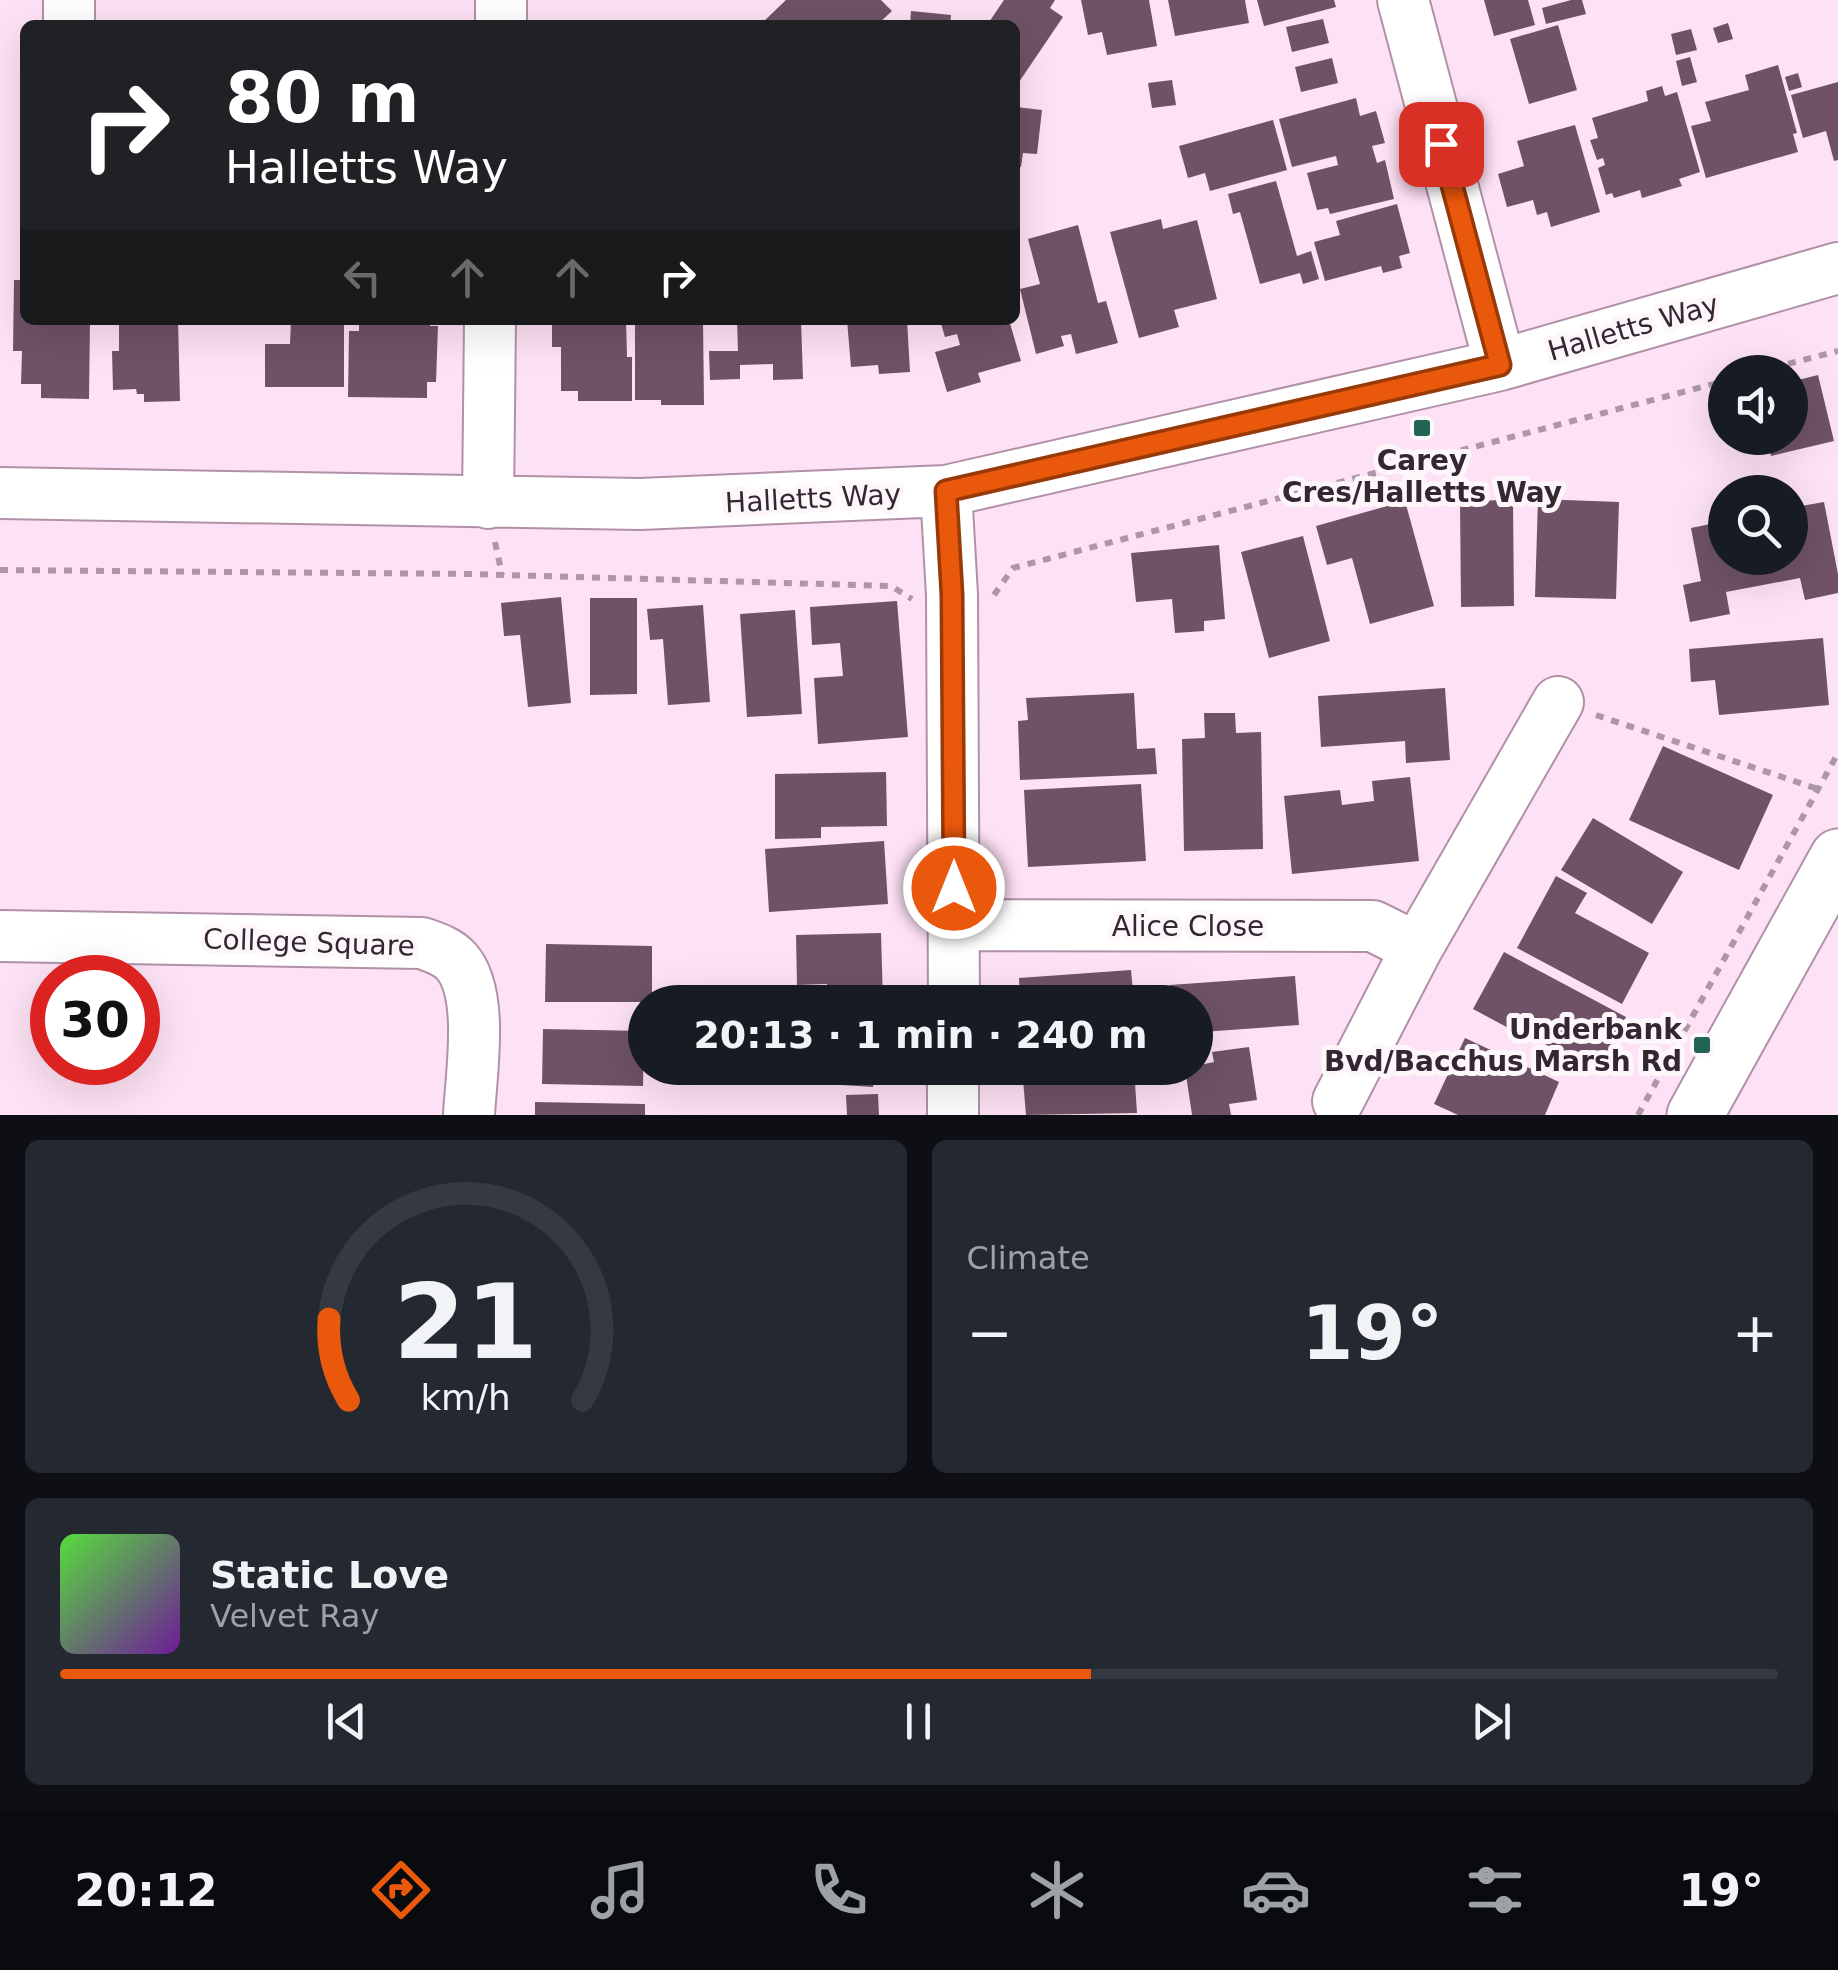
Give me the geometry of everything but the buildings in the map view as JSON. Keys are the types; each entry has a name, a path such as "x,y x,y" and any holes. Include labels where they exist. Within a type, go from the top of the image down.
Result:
{"main road":[{"path":"1695,1115 1838,857"}],"street":[{"path":"1403,0 1500,365"},
{"name":"Halletts Way","path":"0,493 640,504 946,491 1500,365 1838,268"},
{"path":"488,503 490,325"},
{"path":"946,491 952,595 954,985"},
{"path":"1338,1100 1417,948 1558,702"},
{"name":"Alice Close","path":"954,925 1373,926 1417,948"},
{"name":"College Square","path":"0,936 422,943 441,950 456,961 468,980 474,1004 470,1115"},
{"path":"952,1115 953,1085"}],"path":[{"path":"1808,359 1838,351"},
{"path":"1558,702 1818,789"},
{"path":"1638,1115 1838,753"}],"place":[{"name":"Carey Cres/Halletts Way","path":"1422,428"},
{"name":"Underbank Bvd/Bacchus Marsh Rd","path":"1702,1045"}],"route":[{"path":"954,888 952,595 946,491 1500,365 1441,144"}]}
